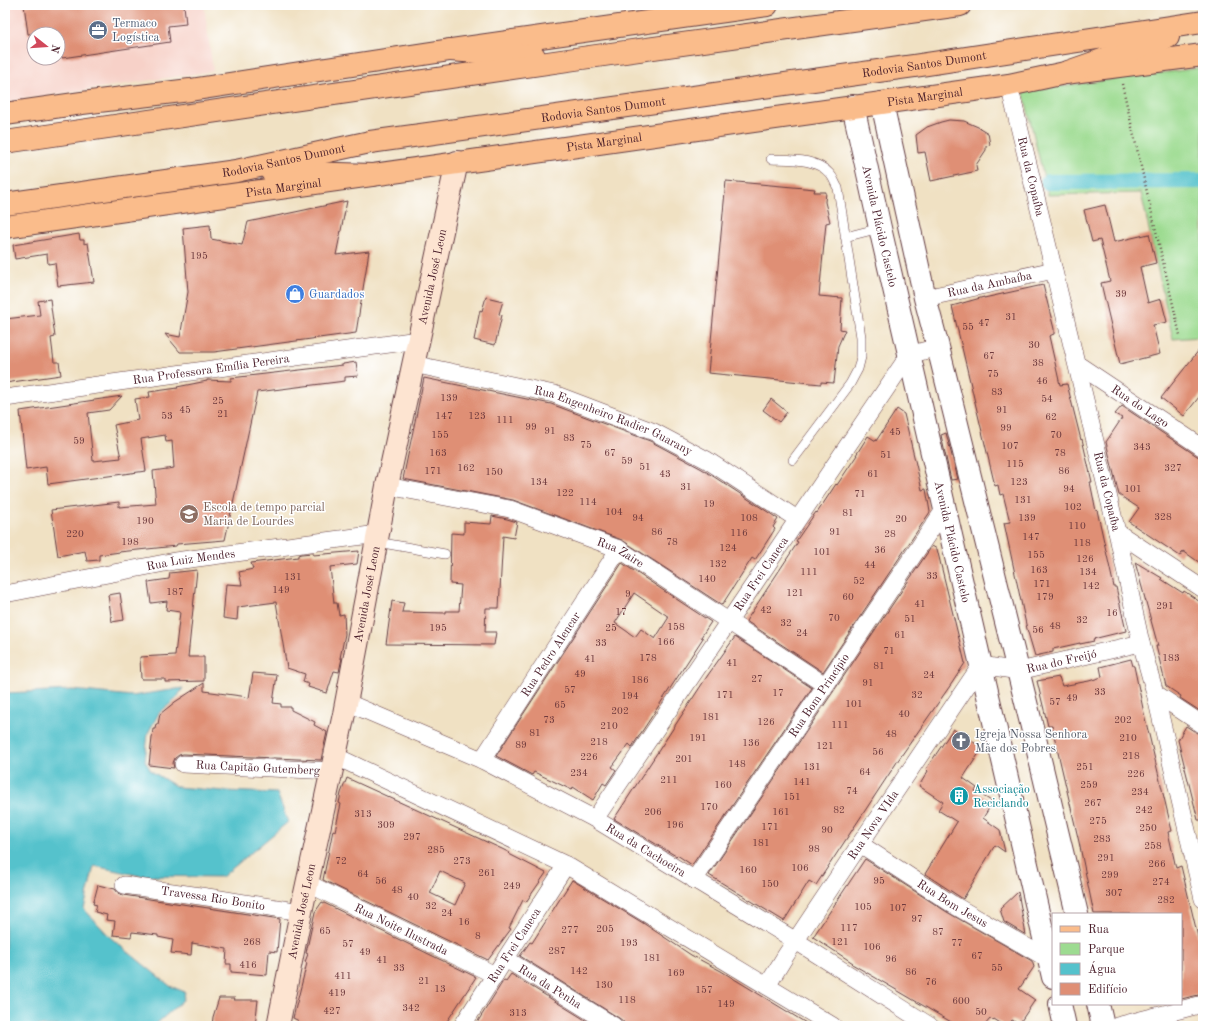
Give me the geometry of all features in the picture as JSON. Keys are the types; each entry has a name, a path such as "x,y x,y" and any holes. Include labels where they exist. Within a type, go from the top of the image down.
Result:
{"main road":[{"path":"5,114 190,90 450,50 767,5"},
{"path":"5,142 960,5"},
{"path":"1065,73 1203,24"},
{"name":"Rodovia Santos Dumont","path":"5,204 236,171 370,142 1203,24"},
{"path":"450,50 575,60"},
{"name":"Pista Marginal","path":"5,227 1009,85 1065,73 1203,55"},
{"path":"5,132 90,130"},
{"name":"Avenida José Leon","path":"278,1026 300,912 345,708 387,486 457,162"},
{"path":"236,171 373,175"}],"street":[{"name":"Rua da Copaíba","path":"1009,85 1117,532 1141,643 1198,862 1203,899"},
{"path":"882,103 925,298 1019,671 1077,913"},
{"name":"Avenida Plácido Castelo","path":"853,106 944,510 1051,968"},
{"name":"Rua da Ambaíba","path":"925,298 1054,270"},
{"name":"Rua Professora Emília Pereira","path":"5,398 418,340"},
{"path":"909,355 938,347"},
{"name":"Rua Frei Caneca","path":"595,819 728,620 909,355"},
{"name":"Rua Engenheiro Radier Guarany","path":"413,364 554,394 654,432 707,460 797,519"},
{"name":"Rua do Lago","path":"1077,364 1203,448"},
{"name":"Rua Zaire","path":"387,486 510,509 619,549 825,685"},
{"name":"Rua Bom Princípio","path":"694,880 944,510"},
{"path":"1117,532 1203,589"},
{"name":"Rua Luiz Mendes","path":"5,594 174,561 377,538"},
{"name":"Rua Pedro Alencar","path":"482,760 619,549"},
{"name":"Rua do Freijó","path":"981,665 1019,671 1141,643"},
{"name":"Rua Nova VIda","path":"769,983 860,844 981,665"},
{"path":"1155,693 1203,725"},
{"name":"Rua da Cachoeira","path":"345,708 482,760 595,819 796,941 930,1026"},
{"path":"335,756 566,865 769,983 833,1026"},
{"name":"Rua Capitão Gutemberg","path":"183,764 335,756"},
{"name":"Rua Bom Jesus","path":"860,844 1051,968"},
{"name":"Rua Frei Caneca","path":"462,1026 566,865"},
{"name":"Rua Noite Ilustrada","path":"307,883 495,975"},
{"name":"Travessa Rio Bonito","path":"124,885 300,912"},
{"name":"Rua da Penha","path":"506,959 614,1026"},
{"path":"1117,1026 1203,1004"},
{"path":"1060,1005 1065,1026"},
{"path":"1098,1005 1103,1026"}],"lane":[{"path":"771,159 811,162 822,166 831,175 838,188 861,337 861,357 858,369 850,384 793,460"},
{"path":"845,237 880,228"},
{"path":"377,538 445,554"}],"path":[{"path":"1118,67 1180,335"}],"shaded area":[{"path":"5,5 204,5 213,71 5,102"}],"green space":[{"path":"1199,68 1203,78 1203,341 1199,337 1173,339 1141,193 1048,195 1023,91"}],"water":[{"path":"183,688 176,699 159,713 148,733 145,761 151,771 177,787 277,793 288,822 222,877 141,876 94,866 84,909 111,938 170,986 185,992 183,1000 154,1026 5,1026 5,693 73,690 132,696"}],"building":[{"name":"Termaco Logística","path":"24,5 184,5 186,24 168,26 170,42 66,57 66,26 27,26"},
{"path":"949,120 964,121 988,133 990,145 986,146 986,150 976,165 977,171 931,181 925,152 918,153 916,135 927,127"},
{"path":"726,181 815,189 814,192 826,192 825,202 830,222 826,223 819,296 842,298 840,329 845,330 838,346 834,383 821,382 821,384 708,373"},
{"name":"Guardados","path":"347,201 336,255 369,251 356,333 214,352 180,352 165,334 180,337 188,292 183,228 210,225 211,239 242,245 248,222"},
{"path":"1105,205 1114,242 1149,234 1156,263 1140,267 1148,303 1161,299 1167,322 1153,325 1160,354 1120,364 1101,283 1110,281 1100,240 1092,242 1084,210"},
{"path":"79,234 80,240 84,240 84,244 88,243 94,282 58,286 55,263 48,264 47,254 15,259 13,245"},
{"path":"1043,285 1054,329 1054,334 1049,336 1060,385 1067,384 1081,440 1082,439 1092,482 1090,482 1096,511 1097,510 1114,587 1116,587 1126,631 1093,639 1094,641 1053,649 1053,652 1035,656 1027,629 1004,523 1010,522 1003,494 1000,495 998,485 995,486 952,306 984,297"},
{"path":"486,297 503,301 499,314 502,315 495,345 474,340 480,310 482,311"},
{"path":"50,299 55,337 51,338 54,362 59,362 61,375 5,383 5,319 40,315 38,301"},
{"path":"1203,345 1203,392 1184,416 1161,398"},
{"path":"356,362 358,376 345,377 345,381 257,392 225,540 177,544 176,546 99,555 99,560 87,561 85,551 58,556 51,510 119,502 119,507 156,504 153,471 174,468 172,441 166,442 165,435 141,439 146,471 48,484 46,467 26,470 20,411 122,396 109,410 88,413 93,461 121,458 114,425 138,420 135,399 150,397 149,392 178,388 177,387 207,380 231,381 231,378 343,365"},
{"path":"424,378 551,404 650,441 702,469 771,514 778,519 773,527 775,529 755,560 752,558 722,605 622,540 513,500 403,479"},
{"path":"771,399 787,412 779,422 763,410"},
{"path":"1122,406 1197,456 1203,458 1203,565 1183,551 1180,556 1129,522 1139,508 1119,495 1106,442 1122,418 1115,414"},
{"path":"897,409 904,414 922,490 926,489 930,512 823,672 746,621 798,542 796,541 836,484 837,485 868,436 876,441"},
{"path":"946,433 958,479 951,480 941,435"},
{"path":"492,516 517,522 514,538 503,536 499,608 486,608 485,632 496,632 494,645 386,644 392,601 404,603 402,612 446,613 446,611 459,611 461,585 450,584 451,533 464,534 464,522 491,524"},
{"path":"932,546 937,549 965,663 899,759 816,885 809,881 784,921 709,875"},
{"path":"359,551 357,564 330,567 334,603 337,603 339,615 344,614 345,634 339,672 334,671 327,693 308,687 309,684 303,682 305,674 287,668 276,602 238,607 237,620 223,618 226,584 242,585 239,572 253,569 251,563 298,557 298,555 301,554 313,553 313,555"},
{"path":"1135,562 1203,604 1203,713 1180,698 1181,696 1166,686 1156,646 1158,646"},
{"path":"622,563 711,622 701,637 703,638 632,747 629,744 612,767 616,770 606,785 603,783 593,800 573,787 572,790 534,772 532,775 496,756","holes":["634,593 669,617 655,639 641,629 635,637 615,623"]},
{"path":"197,570 188,657 204,657 204,681 165,682 165,679 141,679 140,657 175,655 180,612 166,610 167,601 151,603 148,582 169,579 170,573"},
{"path":"120,593 124,620 112,622 108,595"},
{"path":"735,637 812,688 692,865 614,819 708,675"},
{"path":"1131,659 1134,666 1172,831 1168,832 1176,868 1181,866 1203,958 1203,994 1182,999 1182,913 1094,913 1052,726 1048,726 1037,681 1059,677 1062,686 1089,681 1102,677 1100,667"},
{"path":"253,673 277,675 273,703 281,704 281,707 291,707 291,710 315,722 314,725 327,732 321,760 183,754 175,758 173,763 174,768 149,765 153,729 155,729 156,724 158,724 160,714 204,683 204,691 249,698"},
{"path":"1186,726 1203,735 1203,820 1198,820 1178,740"},
{"name":"Associação Reciclando","path":"953,729 981,747 981,750 963,778 977,788 975,791 993,802 983,818 1000,830 1005,852 995,845 963,899 925,874 957,822 938,810 943,802 919,786 928,771 926,769"},
{"path":"347,778 502,849 546,873 526,902 523,900 509,928 511,929 488,960 323,880 333,830 335,831 341,804 339,803","holes":["440,871 465,883 455,905 430,893"]},
{"path":"865,859 947,912 1032,961 1034,967 1019,989 1035,1000 1019,1024 1012,1020 1008,1026 1005,1026 994,1019 990,1019 984,1026 958,1026 852,964 853,963 813,937"},
{"path":"572,880 643,923 691,955 721,971 811,1026 624,1026 623,1021 619,1018 520,956 530,942 532,943"},
{"path":"98,885 115,889 118,893 123,895 280,919 277,952 269,951 267,975 231,972 231,964 226,964 227,949 192,943 191,955 171,953 173,940 158,937 158,935 132,932 131,937 113,935 115,921 106,920 107,915 95,912 97,905 93,904"},
{"path":"1018,892 1026,935 1004,922 1000,909"},
{"path":"322,902 476,977 444,1026 297,1026 299,1021 293,1018 307,963 305,962 308,954 306,953 315,912"},
{"path":"511,974 595,1026 475,1026 504,980 506,981"},
{"path":"219,998 235,998 234,1000 258,1000 255,1026 212,1026 213,1017"}],"waterway":[{"path":"1048,182 1203,181"}],"place":[{"name":"Termaco Logística","path":"98,30"},
{"name":"Guardados","path":"295,294"},
{"name":"Escola de tempo parcial Maria de Lourdes","path":"189,514"},
{"name":"Igreja Nossa Senhora Mãe dos Pobres","path":"961,741"},
{"name":"Associação Reciclando","path":"959,796"}]}
